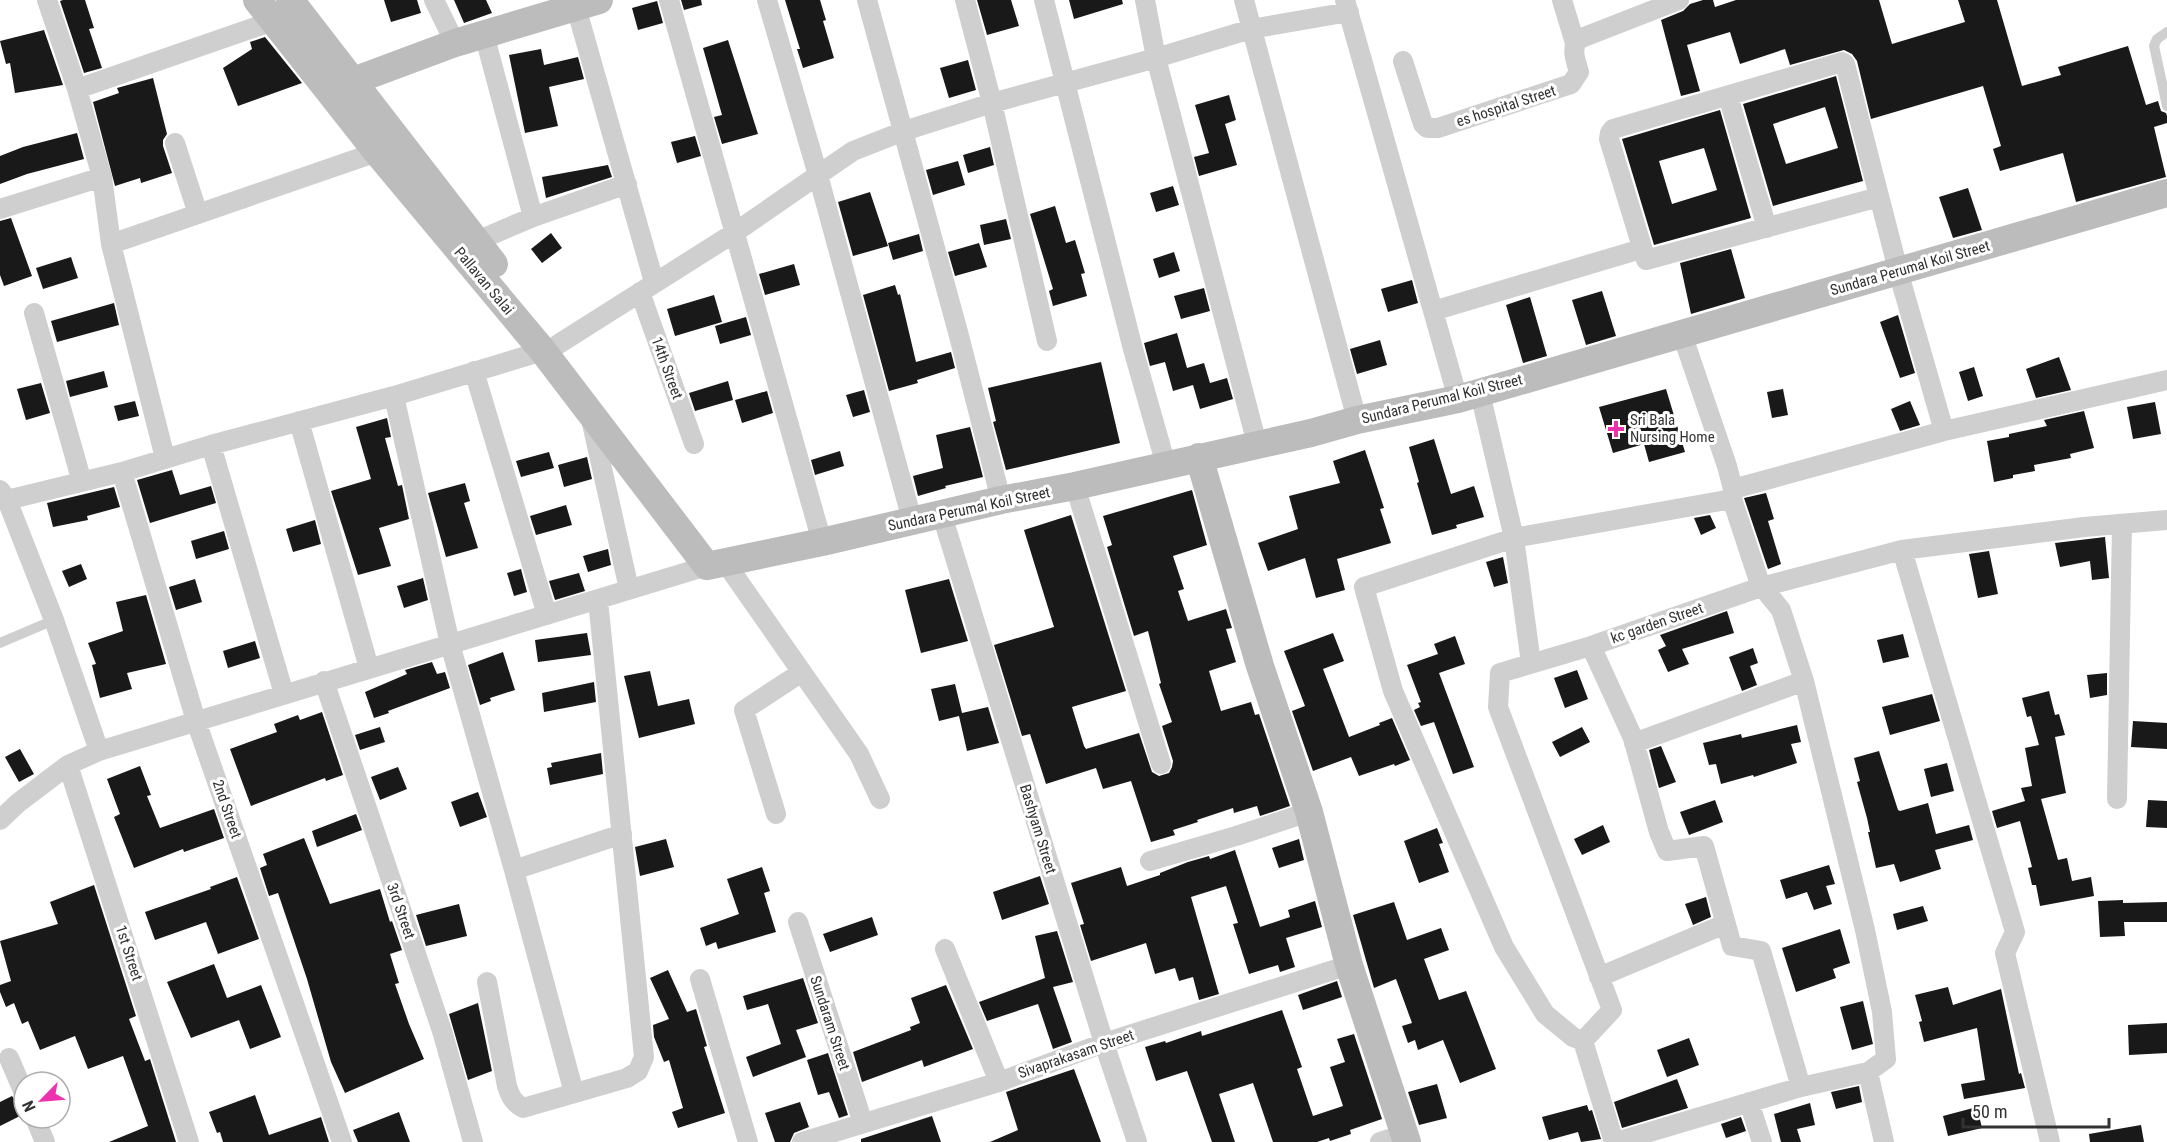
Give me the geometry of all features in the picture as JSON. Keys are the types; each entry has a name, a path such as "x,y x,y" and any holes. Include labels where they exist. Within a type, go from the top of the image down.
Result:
{"street":[{"path":"47,0 77,89 102,177 111,244 165,458"},
{"path":"434,0 455,43"},
{"path":"669,0 822,542"},
{"path":"767,0 818,175 912,520"},
{"path":"867,0 904,131 1001,500"},
{"path":"965,0 992,103 1047,341"},
{"path":"1044,0 1064,84 1166,465"},
{"path":"1145,0 1156,58 1257,444"},
{"path":"1244,0 1357,420"},
{"path":"1562,0 1575,43 1579,39 1679,0"},
{"path":"353,81 455,43 583,2"},
{"name":"14th Street","path":"583,2 627,184 647,287 694,444"},
{"path":"99,751 54,620 4,495 82,482 122,472 211,445 394,396 550,348 735,233 853,151 904,131 992,103 1156,58 1251,28 1347,6 1433,312 1469,396 1514,538 1531,663"},
{"path":"77,89 273,7 353,81 477,241 550,348 802,672 859,754 880,799"},
{"name":"Pallavan Salai","path":"273,7 377,152 550,348 589,411 716,564"},
{"path":"484,34 533,217"},
{"name":"es hospital Street","path":"1403,61 1423,124 1427,128 1438,128 1571,84 1579,72 1574,51 1575,43"},
{"path":"1879,197 1649,261 1646,260 1641,249 1609,139 1610,133 1613,129 1842,62 1845,64 1898,271 1944,431"},
{"path":"1728,96 1767,228"},
{"path":"175,143 198,214"},
{"path":"111,244 377,152"},
{"path":"0,209 102,177"},
{"path":"477,241 533,217 627,184"},
{"name":"Sundara Perumal Koil Street","path":"716,564 1001,500 1075,486 1469,396 2167,193"},
{"path":"1433,312 1641,249"},
{"path":"34,313 82,482"},
{"path":"1682,334 1733,494 1761,587 1781,610 1804,681 1865,930 1882,1012 1886,1059 1868,1072 1801,1087 1615,1142 1583,1041 1573,1037 1545,1014 1504,947 1393,691 1364,587 1514,538 1733,494 1944,431 2167,380"},
{"path":"474,371 547,615"},
{"path":"394,396 450,644 574,1093"},
{"path":"589,411 629,589"},
{"path":"299,421 369,668"},
{"path":"211,445 284,694"},
{"path":"1199,458 1260,666 1309,812 1397,1139"},
{"name":"2nd Street","path":"122,472 196,721 342,1142"},
{"path":"1075,486 1161,764"},
{"name":"Bashyam Street","path":"942,515 1104,1043 1137,1142"},
{"name":"kc garden Street","path":"1583,1041 1612,1010 1498,707 1500,673 1591,646 1761,587 1902,550 2167,520"},
{"path":"2117,799 2122,524"},
{"path":"1902,550 2016,932 2005,953 2050,1142"},
{"path":"0,820 18,802 68,765 99,751 716,564"},
{"path":"487,982 511,1098 523,1108 627,1078 638,1071 644,1057 598,600"},
{"path":"1591,646 1634,743 1659,832 1667,851 1704,846 1732,946 1761,951 1801,1087"},
{"path":"776,814 744,710 802,672"},
{"name":"3rd Street","path":"324,681 443,1034 473,1142"},
{"path":"1634,743 1804,681"},
{"name":"1st Street","path":"68,765 189,1142"},
{"path":"1150,861 1309,812"},
{"path":"514,870 622,834"},
{"name":"Sundaram Street","path":"798,922 863,1123"},
{"path":"1599,976 1725,924"},
{"path":"945,949 999,1082"},
{"name":"Sivaprakasam Street","path":"802,1142 999,1082 1104,1043 1349,965"},
{"path":"700,979 748,1142"},
{"path":"9,1058 14,1070"},
{"path":"1868,1072 1884,1142"},
{"path":"1749,1102 1762,1142"}],"lane":[{"path":"2167,32 2157,39 2154,46 2167,106"},
{"path":"0,643 54,620"}],"building":[{"path":"85,0 94,28 89,29 102,68 84,73 60,1"},
{"path":"384,0 417,0 421,13 391,22"},
{"path":"454,0 486,0 492,13 464,23"},
{"path":"681,0 701,0 702,5 684,10"},
{"path":"785,0 820,0 826,20 823,21 834,58 803,68 797,49 800,49"},
{"path":"977,0 1011,0 1019,26 987,35"},
{"path":"1069,0 1122,0 1123,4 1074,19"},
{"path":"1713,0 1715,7 1736,0 1879,0 1892,44 1965,22 1958,0 1997,0 2022,86 2061,75 2058,67 2128,46 2146,105 2158,101 2161,111 2167,116 2167,123 2154,127 2166,177 2076,202 2063,153 2000,171 1993,149 2001,146 1983,86 1871,119 1857,61 1852,54 1844,50 1790,65 1785,49 1740,64 1730,32 1687,45 1700,91 1681,96 1661,20 1683,11 1690,4"},
{"path":"657,1 663,23 638,30 632,8"},
{"path":"44,30 63,85 15,93 10,63 6,64 0,41"},
{"path":"265,37 302,83 238,106 223,68 252,49 250,42"},
{"path":"728,40 758,134 722,144 714,117 722,115 703,48"},
{"path":"541,49 544,65 578,57 584,79 549,87 558,126 525,133 509,55"},
{"path":"968,60 976,90 949,98 940,68"},
{"path":"1836,76 1863,181 1773,206 1743,104","holes":["1825,107 1838,148 1786,164 1773,124"]},
{"path":"153,78 167,134 163,140 163,146 172,173 141,183 140,178 115,186 93,102 119,93 117,88"},
{"path":"1229,95 1236,120 1225,124 1237,165 1199,176 1194,157 1209,153 1195,105"},
{"path":"1720,110 1751,218 1654,245 1622,139","holes":["1704,148 1717,190 1672,204 1659,161"]},
{"path":"77,133 84,159 27,174 0,184 0,156 23,147"},
{"path":"695,136 701,156 677,163 671,142"},
{"path":"990,147 994,165 968,173 963,155"},
{"path":"958,161 965,185 933,195 926,170"},
{"path":"608,165 612,177 546,198 542,177"},
{"path":"1173,186 1179,205 1156,212 1150,193"},
{"path":"1968,188 1982,230 1953,238 1939,197"},
{"path":"870,192 888,246 853,256 838,202"},
{"path":"1055,206 1066,243 1075,240 1085,273 1081,274 1087,296 1053,306 1049,291 1053,289 1030,214"},
{"path":"11,218 32,276 4,286 0,275 0,221"},
{"path":"1006,219 1011,239 984,245 980,225"},
{"path":"551,233 562,248 542,263 531,249"},
{"path":"919,234 923,251 893,260 888,243"},
{"path":"979,243 987,267 955,276 948,252"},
{"path":"1731,249 1745,298 1691,314 1680,263"},
{"path":"1174,252 1180,271 1159,278 1153,259"},
{"path":"71,257 78,278 43,289 36,268"},
{"path":"794,264 800,285 765,295 759,274"},
{"path":"1412,280 1418,303 1388,312 1381,289"},
{"path":"895,285 898,295 900,294 916,362 951,352 955,368 917,380 918,383 889,391 863,295"},
{"path":"1204,288 1210,311 1181,319 1174,296"},
{"path":"1602,291 1616,336 1586,345 1572,300"},
{"path":"714,295 722,322 675,336 667,309"},
{"path":"1530,297 1547,356 1523,363 1506,305"},
{"path":"114,303 119,325 57,342 51,321"},
{"path":"1898,315 1915,373 1900,378 1880,322"},
{"path":"746,317 751,335 720,344 715,326"},
{"path":"1177,333 1187,368 1204,363 1210,383 1227,378 1233,399 1200,409 1193,385 1173,391 1165,362 1150,366 1144,343"},
{"path":"1380,340 1387,365 1357,374 1350,349"},
{"path":"2059,357 2071,390 2036,398 2026,369"},
{"path":"1101,362 1120,443 1006,470 993,422 996,421 988,388"},
{"path":"1974,367 1983,396 1968,401 1959,372"},
{"path":"104,371 108,387 70,397 66,381"},
{"path":"728,381 733,400 695,411 689,393"},
{"path":"41,383 50,413 26,420 17,389"},
{"path":"1666,389 1685,452 1649,462 1644,444 1613,453 1599,407"},
{"path":"1783,389 1788,415 1772,418 1767,392"},
{"path":"864,390 870,412 853,417 846,395"},
{"path":"767,391 773,413 742,423 735,400"},
{"path":"135,401 139,416 118,421 114,406"},
{"path":"1910,401 1920,425 1900,431 1891,409"},
{"path":"2155,402 2161,434 2133,439 2127,407"},
{"path":"2084,411 2094,448 2070,454 2071,458 2034,465 2035,471 2013,475 2013,478 1994,482 1987,441 2047,426 2044,420"},
{"path":"387,418 391,437 385,438 398,486 402,485 409,519 379,528 391,566 358,575 331,491 371,479 356,427"},
{"path":"970,427 983,477 945,486 946,488 918,496 913,476 943,468 936,435"},
{"path":"1434,439 1451,494 1474,486 1484,517 1432,535 1409,447"},
{"path":"1365,450 1384,508 1380,509 1391,543 1337,559 1345,590 1316,598 1305,558 1268,571 1258,543 1298,529 1289,496 1340,483 1333,461"},
{"path":"840,451 844,466 815,475 811,460"},
{"path":"549,452 554,468 521,477 516,461"},
{"path":"587,457 592,479 564,487 558,465"},
{"path":"172,470 180,495 211,486 216,503 150,523 137,480"},
{"path":"465,483 470,501 464,503 478,548 446,557 428,493"},
{"path":"114,487 120,507 87,516 88,520 53,527 47,503"},
{"path":"1192,490 1207,545 1173,556 1184,589 1178,591 1188,621 1226,609 1232,628 1226,629 1236,662 1209,671 1221,711 1251,702 1255,715 1259,714 1290,806 1260,816 1257,806 1234,813 1233,808 1173,830 1175,835 1151,842 1131,781 1103,789 1096,768 1046,784 1030,734 1022,736 994,645 1054,627 1024,530 1071,515 1126,691 1072,707 1084,746 1086,749 1139,733 1152,772 1159,776 1169,773 1173,761 1162,726 1172,722 1159,684 1161,683 1148,631 1134,636 1107,547 1112,545 1103,516"},
{"path":"1766,493 1774,519 1768,521 1781,564 1768,569 1744,498"},
{"path":"566,505 572,525 536,535 530,516"},
{"path":"1710,515 1716,528 1701,535 1694,518"},
{"path":"315,520 321,544 293,552 286,529"},
{"path":"224,531 229,549 196,559 191,541"},
{"path":"2105,537 2109,578 2092,580 2090,561 2060,567 2055,543"},
{"path":"608,549 611,565 588,572 583,556"},
{"path":"1989,551 1998,594 1978,598 1969,554"},
{"path":"1503,557 1508,583 1494,587 1486,562"},
{"path":"81,564 87,579 69,587 62,571"},
{"path":"521,569 527,592 514,596 507,573"},
{"path":"579,573 585,591 555,600 549,581"},
{"path":"423,578 428,600 404,608 397,586"},
{"path":"195,579 202,602 176,610 169,587"},
{"path":"949,579 968,641 921,653 905,590"},
{"path":"146,595 166,664 127,673 132,689 100,698 92,665 96,664 88,643 123,631 116,602"},
{"path":"1727,611 1734,633 1682,649 1689,664 1668,672 1658,650 1666,646 1660,635"},
{"path":"587,633 591,655 538,662 535,640"},
{"path":"1333,633 1344,661 1323,669 1349,737 1392,718 1410,760 1359,776 1351,757 1313,771 1292,711 1305,706 1284,651"},
{"path":"1903,634 1909,657 1883,663 1877,640"},
{"path":"1455,636 1465,664 1439,673 1474,767 1453,774 1434,722 1421,726 1414,710 1420,707 1418,703 1421,702 1407,665 1438,654 1434,644"},
{"path":"255,641 260,658 228,668 223,651"},
{"path":"1753,648 1758,663 1750,666 1757,685 1742,691 1729,657"},
{"path":"503,652 515,690 490,698 491,701 480,705 468,665"},
{"path":"432,662 437,674 445,672 450,688 374,718 365,692 407,674 405,670"},
{"path":"1577,670 1588,699 1565,708 1554,678"},
{"path":"650,671 658,706 689,699 695,724 639,738 624,676"},
{"path":"2107,673 2107,695 2090,698 2087,675"},
{"path":"594,682 596,702 544,712 542,693"},
{"path":"955,684 962,713 988,707 999,743 967,751 959,716 939,721 931,689"},
{"path":"2049,691 2055,715 2059,714 2065,735 2055,737 2066,793 2041,799 2058,860 2067,858 2072,881 2091,877 2094,896 2040,906 2036,885 2032,885 2028,868 2032,867 2020,821 1997,828 1992,811 2025,801 2021,788 2032,786 2025,748 2039,745 2031,716 2027,717 2022,698"},
{"path":"1932,694 1940,721 1890,735 1882,707"},
{"path":"322,712 343,775 326,781 325,778 251,806 230,749 277,732 274,724 298,715 300,720"},
{"path":"2133,721 2167,723 2167,749 2131,747"},
{"path":"1797,725 1801,742 1791,744 1797,763 1754,777 1753,775 1721,784 1716,764 1709,765 1703,743 1741,734 1742,738"},
{"path":"380,727 385,742 360,750 355,735"},
{"path":"1582,727 1590,742 1560,757 1552,742"},
{"path":"1661,746 1676,782 1659,788 1649,750"},
{"path":"20,749 34,774 19,782 5,757"},
{"path":"1879,751 1898,810 1928,803 1936,834 1969,825 1973,840 1935,850 1941,869 1900,882 1894,864 1876,868 1854,758"},
{"path":"601,753 603,774 550,785 547,768 552,767 551,763"},
{"path":"1947,763 1954,791 1931,797 1924,769"},
{"path":"140,766 151,795 147,796 160,828 214,809 224,838 184,852 183,849 134,868 114,817 120,814 107,779"},
{"path":"398,767 407,789 380,800 371,777"},
{"path":"478,792 487,817 460,827 451,802"},
{"path":"1715,800 1723,822 1689,835 1680,812"},
{"path":"2148,800 2167,801 2167,828 2146,827"},
{"path":"356,814 362,830 317,847 312,831"},
{"path":"1603,825 1610,842 1582,855 1574,839"},
{"path":"1437,828 1443,843 1439,844 1449,872 1419,883 1404,841"},
{"path":"304,838 330,904 380,889 402,950 390,954 399,983 395,984 424,1059 345,1093 331,1062 307,979 278,893 269,896 260,868 267,865 263,854"},
{"path":"666,839 674,867 640,876 635,847"},
{"path":"1299,839 1304,860 1279,868 1272,848"},
{"path":"1235,850 1260,927 1290,917 1288,910 1315,901 1322,927 1286,938 1295,967 1280,972 1278,965 1249,974 1233,924 1238,923 1226,886 1191,897 1219,994 1199,1000 1193,977 1179,981 1175,968 1155,974 1146,943 1091,961 1080,925 1084,924 1071,883 1121,867 1127,886 1160,875 1160,873 1188,862 1209,856 1210,859"},
{"path":"1829,865 1835,884 1826,886 1832,904 1814,910 1807,892 1786,899 1780,880"},
{"path":"762,867 770,891 764,893 776,932 718,949 716,942 706,946 700,928 739,914 727,879"},
{"path":"1040,876 1049,904 1002,920 993,892"},
{"path":"237,877 259,939 218,954 206,922 155,940 145,912 211,889 210,887"},
{"path":"94,885 136,1016 129,1019 145,1061 150,1059 176,1142 109,1142 148,1126 123,1056 88,1069 75,1036 40,1050 28,1021 22,1024 14,1003 6,1007 0,992 0,985 11,981 0,941 58,924 50,902"},
{"path":"1706,897 1711,917 1693,925 1685,904"},
{"path":"2123,900 2123,903 2167,902 2167,922 2124,922 2125,936 2100,937 2098,901"},
{"path":"1394,902 1407,940 1441,928 1449,950 1424,959 1439,1000 1466,991 1496,1069 1460,1083 1443,1040 1418,1050 1415,1040 1408,1043 1402,1026 1412,1023 1396,979 1374,988 1353,915"},
{"path":"459,904 467,936 426,946 416,915"},
{"path":"1923,906 1928,921 1897,930 1893,914"},
{"path":"872,917 878,935 830,952 823,934"},
{"path":"1840,929 1850,963 1833,969 1836,978 1796,992 1782,948"},
{"path":"1057,931 1073,982 1053,987 1072,1042 1053,1049 1038,1004 987,1021 979,1002 1045,978 1035,936"},
{"path":"214,964 227,998 261,985 281,1037 250,1049 239,1020 191,1038 167,982"},
{"path":"668,970 687,1012 696,1009 707,1046 704,1047 725,1113 678,1128 672,1112 683,1108 669,1060 664,1062 654,1037 653,1025 669,1019 650,978"},
{"path":"803,978 818,1023 796,1030 806,1057 753,1077 746,1057 781,1044 768,1004 747,1010 743,996"},
{"path":"1337,981 1342,997 1303,1010 1298,995"},
{"path":"946,985 973,1049 924,1067 922,1060 862,1082 853,1052 911,1030 910,1027 920,1023 911,998"},
{"path":"1948,987 1953,1005 2001,989 2019,1074 2021,1073 2025,1088 1964,1099 1961,1084 1985,1080 1977,1028 1924,1042 1919,1022 1922,1021 1915,995"},
{"path":"1863,1001 1873,1044 1852,1050 1840,1007"},
{"path":"478,1003 492,1071 468,1080 449,1014"},
{"path":"1282,1010 1302,1067 1297,1069 1313,1116 1343,1106 1330,1067 1345,1062 1337,1039 1354,1034 1382,1119 1350,1130 1351,1134 1330,1141 1329,1138 1317,1142 1273,1142 1253,1083 1219,1094 1235,1142 1212,1142 1187,1071 1156,1081 1145,1047 1165,1041 1166,1043 1201,1031 1202,1036"},
{"path":"2167,1023 2167,1053 2129,1055 2128,1025"},
{"path":"1689,1038 1699,1065 1667,1077 1657,1050"},
{"path":"828,1053 848,1115 839,1118 829,1092 818,1095 807,1060"},
{"path":"1074,1069 1101,1142 990,1142 1018,1130 1006,1092"},
{"path":"1677,1079 1688,1108 1622,1128 1614,1102"},
{"path":"1437,1084 1447,1118 1419,1125 1408,1092"},
{"path":"1859,1086 1862,1102 1836,1109 1831,1092"},
{"path":"255,1095 269,1135 321,1117 329,1142 223,1142 209,1112"},
{"path":"12,1096 12,1120 0,1126 0,1102"},
{"path":"800,1102 809,1127 794,1133 790,1142 775,1142 765,1113"},
{"path":"1810,1103 1815,1125 1797,1129 1801,1142 1781,1142 1774,1114"},
{"path":"1587,1105 1589,1111 1592,1110 1601,1139 1581,1142 1578,1132 1549,1140 1542,1117"},
{"path":"1977,1107 1982,1128 1948,1136 1943,1116"},
{"path":"399,1112 410,1142 358,1142 353,1130"},
{"path":"932,1116 941,1142 861,1142 861,1139"},
{"path":"1741,1117 1746,1131 1726,1138 1721,1124"},
{"path":"2141,1125 2144,1142 2090,1142 2089,1134"}],"place":[{"name":"Sri Bala Nursing Home","path":"1616,429"}]}
